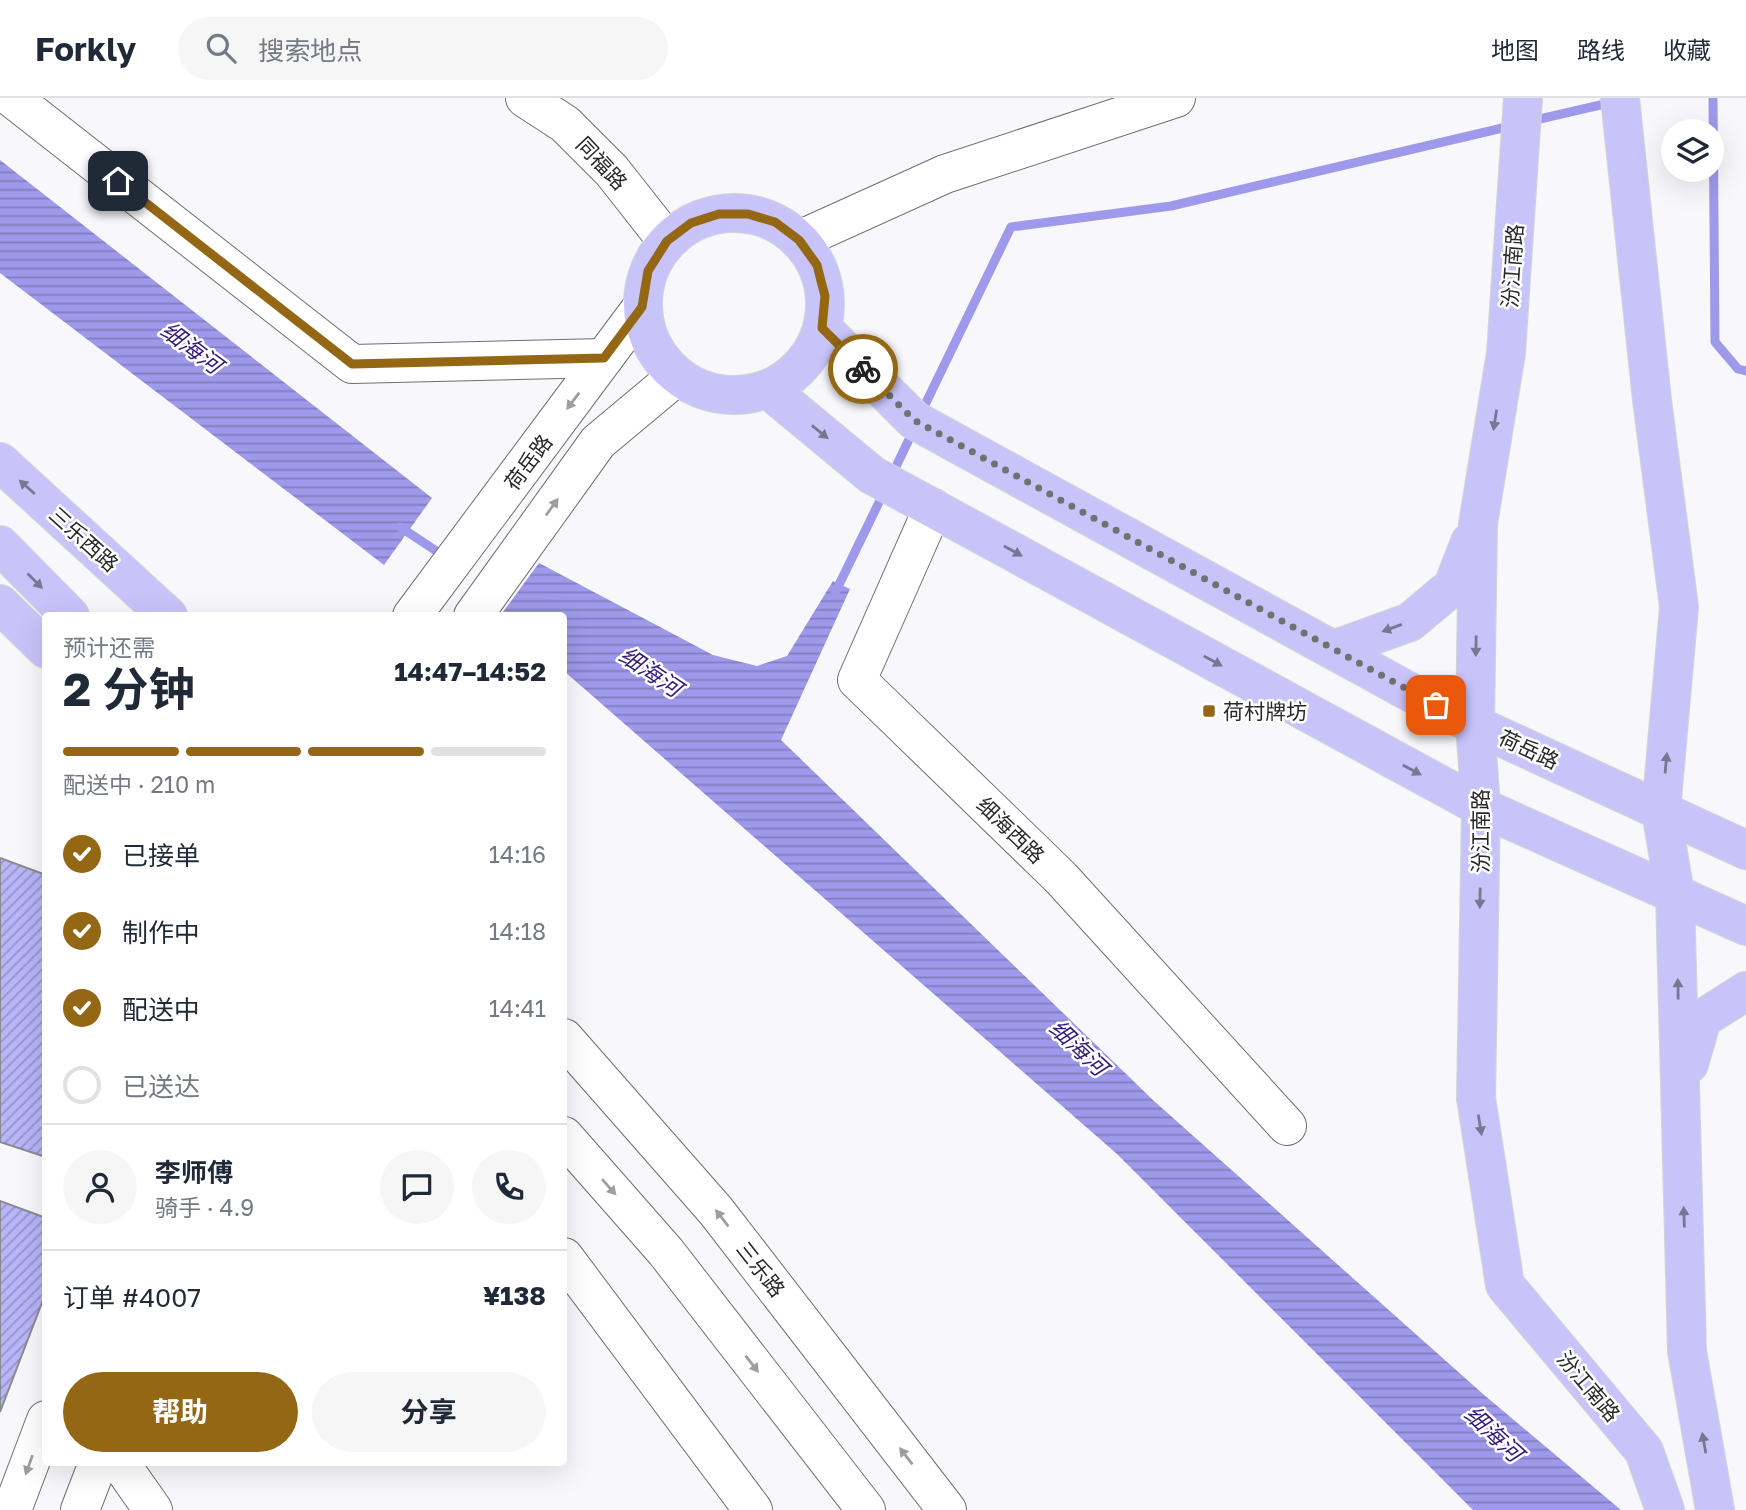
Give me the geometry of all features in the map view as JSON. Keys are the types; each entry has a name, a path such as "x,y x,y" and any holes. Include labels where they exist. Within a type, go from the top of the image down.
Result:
{"main road":[{"name":"汾江南路","path":"1523,98 1506,353 1478,524 1475,725 1481,807 1476,1098 1505,1285 1644,1451 1665,1510"},
{"path":"1620,98 1651,400 1679,607 1661,811 1675,894 1687,1351 1715,1510"},
{"path":"719,214 748,214 775,222 799,240 817,265 825,296 822,328 811,353 792,374 768,389 737,395 705,391 677,376 659,357 647,333 642,307 648,271 667,241 691,223 719,214"},
{"name":"荷岳路","path":"822,328 914,420 1417,696 1746,850"},
{"path":"768,389 872,475 1481,807 1746,926"},
{"name":"三乐西路","path":"0,462 164,612"},
{"path":"1333,650 1409,622 1453,586 1478,524"},
{"path":"0,545 66,612"},
{"path":"0,604 42,645"},
{"path":"1680,1093 1702,1019 1746,991"}],"street":[{"path":"12,98 352,364 604,358"},
{"name":"同福路","path":"525,98 565,124 603,161 667,241"},
{"path":"799,240 945,174 1176,98"},
{"name":"荷岳路","path":"415,612 642,307"},
{"path":"481,606 598,442 677,376"},
{"name":"细海西路","path":"933,508 857,680 1061,878 1287,1126"},
{"name":"三乐路","path":"567,1041 716,1211 947,1510"},
{"path":"567,1139 666,1252 866,1510"},
{"path":"567,1260 753,1510"},
{"path":"12,1510 42,1431"},
{"path":"80,1510 97,1466"},
{"path":"122,1466 153,1510"}],"water":[{"path":"0,160 432,498 384,565 0,273"},
{"path":"539,563 713,655 757,666 787,656 833,581 850,589 781,740 1154,1101 1483,1394 1621,1510 1473,1510 1117,1154 567,674 567,612 503,612"}],"building":[{"path":"0,858 42,874 42,1156 0,1142"},
{"path":"0,1201 42,1217 42,1302 0,1412"}],"waterway":[{"path":"1713,98 1715,342 1738,369 1746,371"},
{"path":"1531,121 1613,102"},
{"path":"921,413 1011,227 1171,206 1511,126"},
{"path":"891,477 914,429"},
{"path":"835,593 884,492"},
{"name":"细海河","path":"400,527 447,558"}],"way so far":[{"path":"863,369 914,420 1436,705"}],"place":[{"name":"荷村牌坊","path":"1209,711"}],"route":[{"path":"118,181 352,364 604,358 642,307 648,271 667,241 691,223 719,214 748,214 775,222 799,240 817,265 825,296 822,328 863,369"}]}
